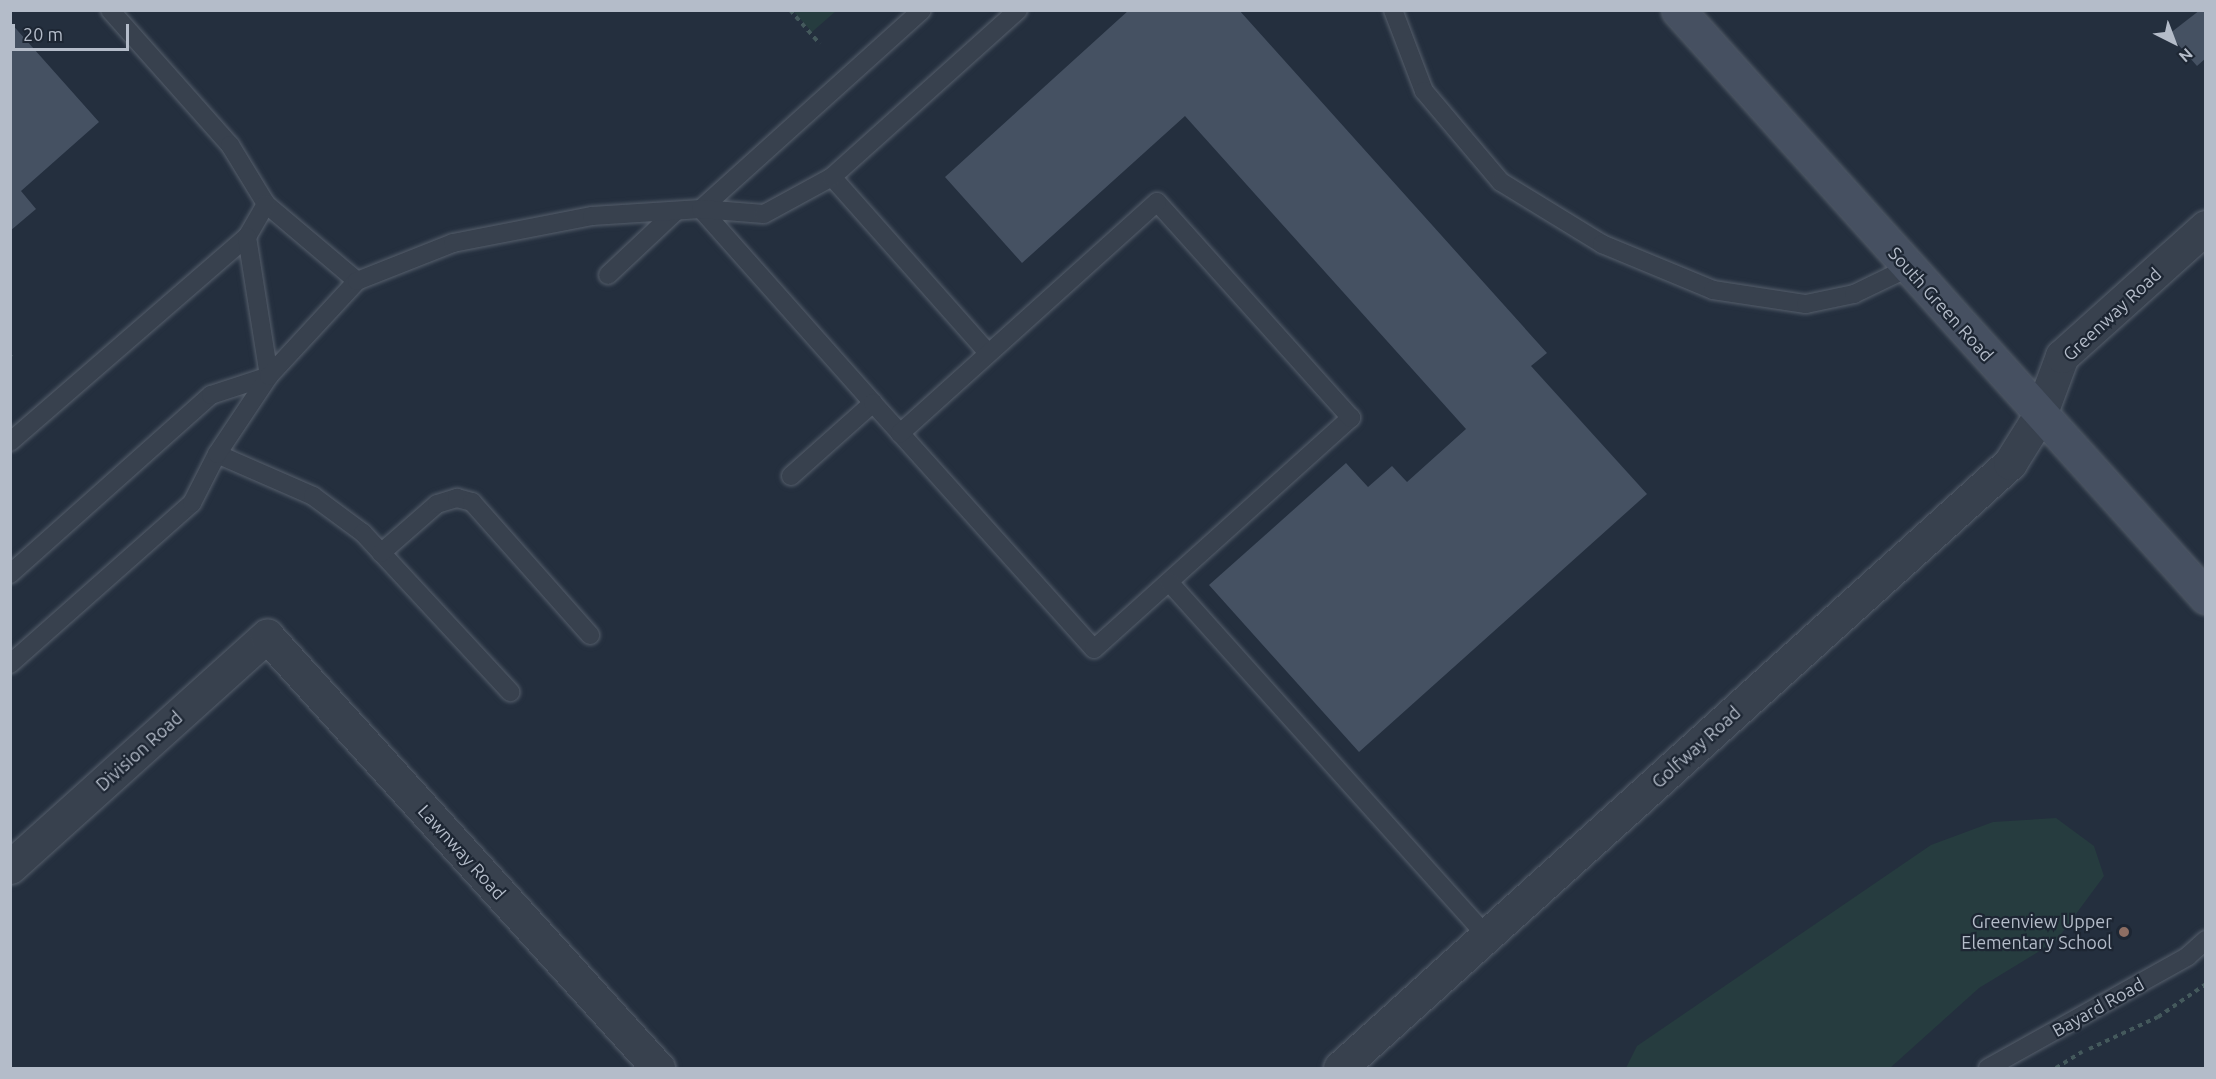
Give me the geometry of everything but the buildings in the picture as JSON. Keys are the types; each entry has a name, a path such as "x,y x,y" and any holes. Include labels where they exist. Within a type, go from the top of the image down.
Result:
{"main road":[{"name":"South Green Road","path":"1678,10 2205,597"}],"street":[{"name":"Greenway Road","path":"2040,415 2062,356 2205,227"},
{"name":"Golfway Road","path":"1340,1068 2010,463 2040,415"},
{"name":"Division Road","path":"10,867 267,636"},
{"name":"Lawnway Road","path":"267,636 657,1068"}],"lane":[{"path":"110,10 230,145 266,204 357,280"},
{"path":"701,209 922,10"},
{"path":"10,664 192,503 217,454 269,376 357,280 453,243 592,216 701,209 764,214 832,177 1018,10"},
{"path":"1393,10 1424,91 1501,182 1602,244 1713,290 1806,304 1854,294 1908,268"},
{"path":"832,177 988,353"},
{"path":"701,209 873,403 900,433 1095,649 1351,418 1157,202 900,433"},
{"path":"10,442 247,237 266,204"},
{"path":"609,275 675,212"},
{"path":"247,237 269,376"},
{"path":"10,574 211,395 269,376"},
{"path":"791,476 873,403"},
{"path":"217,454 313,496 363,533 510,692"},
{"path":"381,553 437,504 457,498 472,502 590,635"},
{"path":"1169,582 1487,936"},
{"name":"Bayard Road","path":"1988,1068 2188,956 2205,940"}],"path":[{"path":"790,10 819,44"},
{"path":"2056,1068 2158,1017 2205,984"}],"green space":[{"path":"793,11 836,11 812,32"},
{"path":"2056,818 2094,846 2104,876 2056,941 1979,988 1890,1068 1626,1068 1637,1046 1931,845 1993,822"}],"place":[{"name":"Greenview Upper Elementary School","path":"2124,932"}]}
